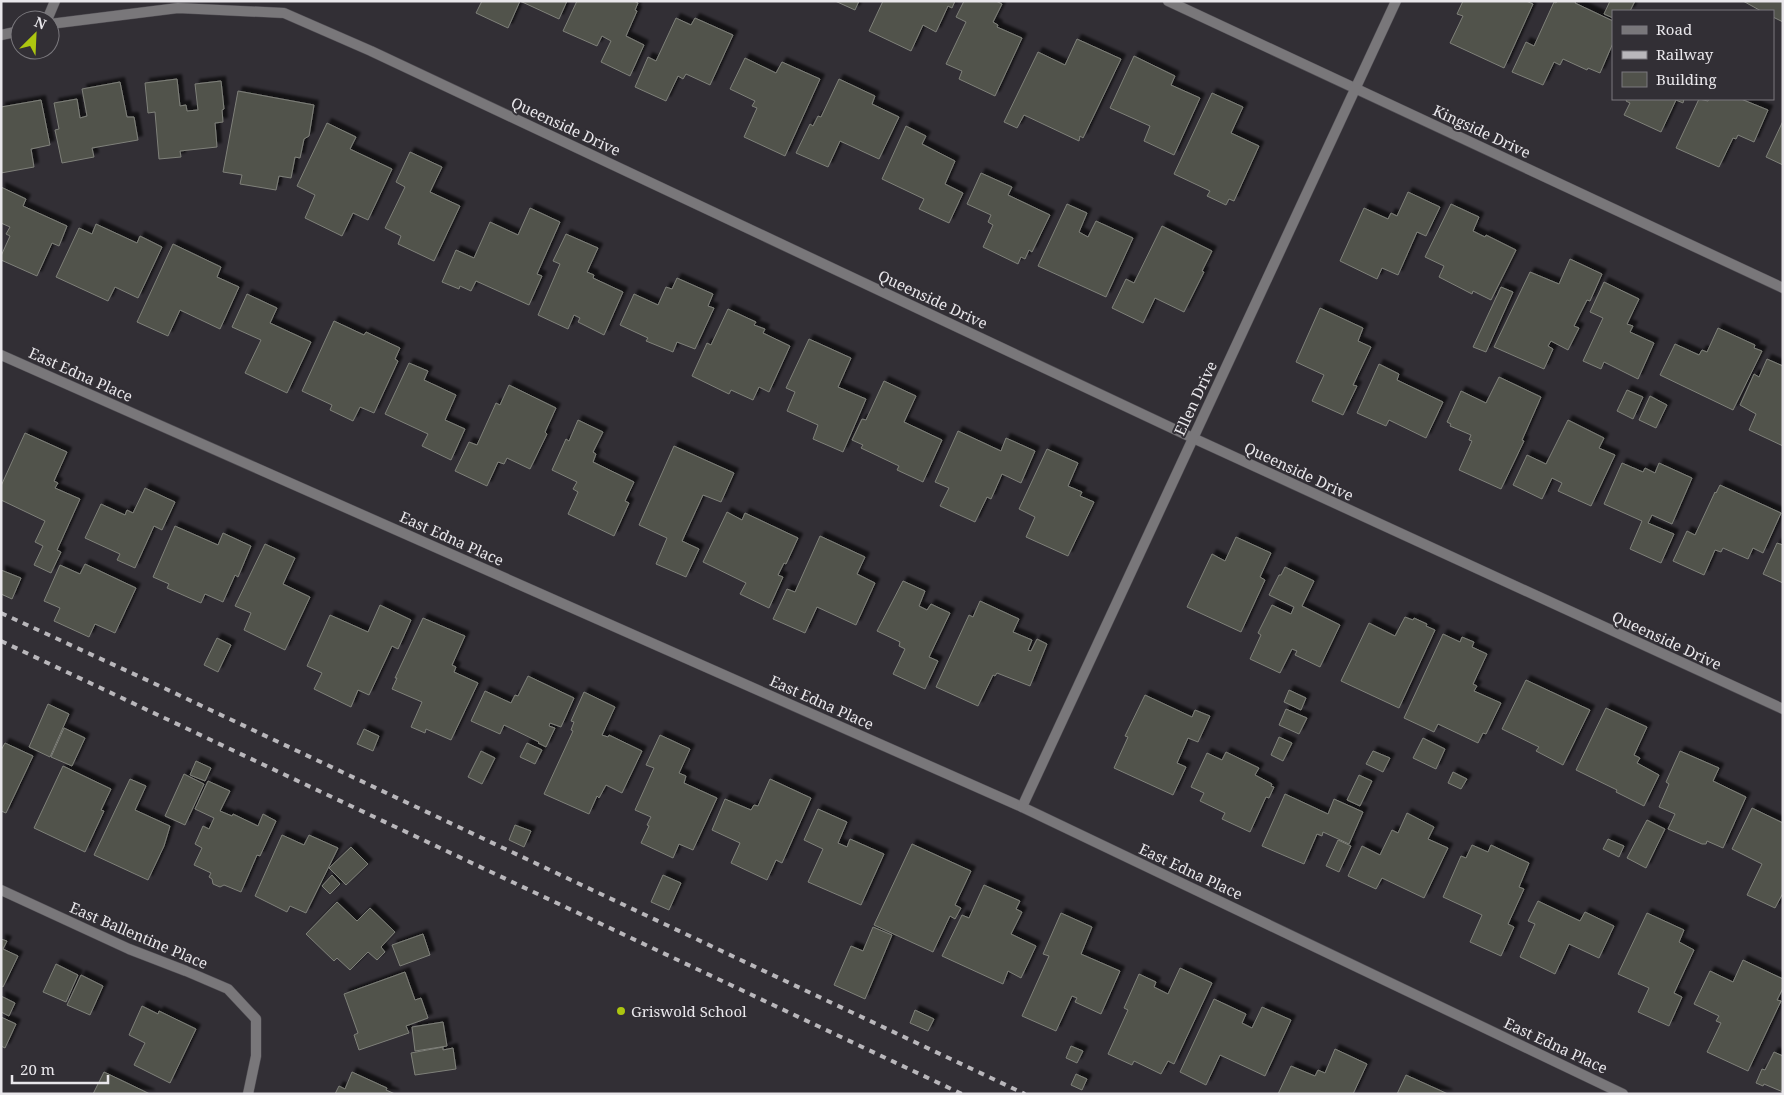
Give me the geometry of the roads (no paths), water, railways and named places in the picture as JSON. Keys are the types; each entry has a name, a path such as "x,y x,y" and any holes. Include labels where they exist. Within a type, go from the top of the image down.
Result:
{"street":[{"name":"Kingside Drive","path":"1168,1 1783,288"},
{"name":"Ellen Drive","path":"1022,808 1396,1"},
{"name":"Queenside Drive","path":"60,23 178,8 284,13 371,51 1193,438 1783,709"},
{"name":"East Edna Place","path":"1,355 1022,808 1623,1094"},
{"name":"East Ballentine Place","path":"1,890 129,949 228,989 256,1019 256,1056 248,1094"}],"railway":[{"path":"1,613 1025,1094"},
{"path":"1,641 962,1094"}],"place":[{"name":"Griswold School","path":"621,1011"}]}
